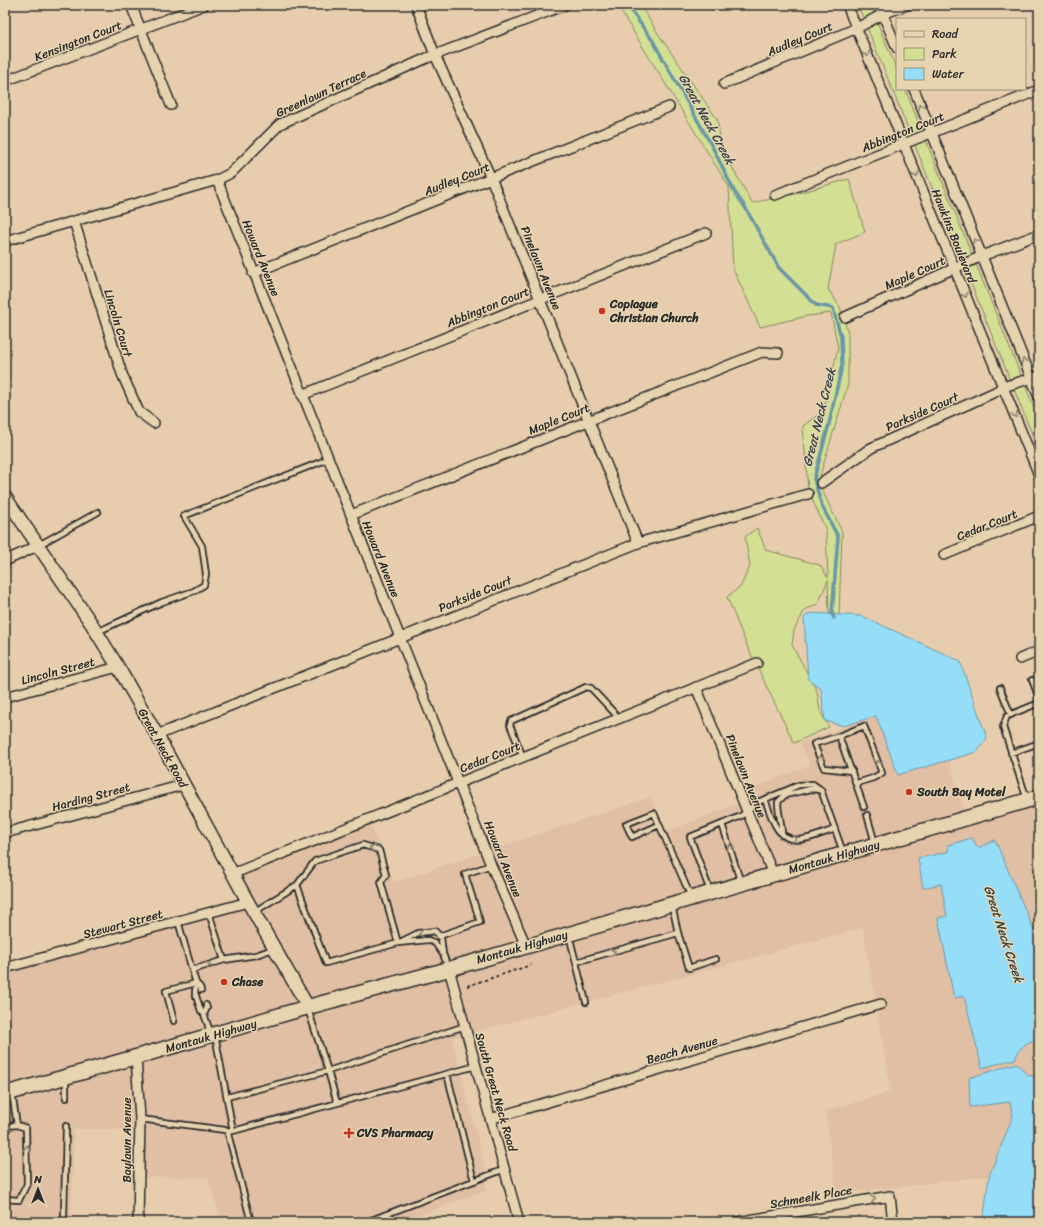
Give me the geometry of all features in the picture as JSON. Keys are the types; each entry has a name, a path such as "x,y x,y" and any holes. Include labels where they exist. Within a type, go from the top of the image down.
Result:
{"main road":[{"name":"Great Neck Road","path":"5,497 97,632 118,667 157,735 232,874 308,1007"},
{"name":"Montauk Highway","path":"9,1093 308,1007 449,969 568,933 1033,799"}],"street":[{"path":"131,5 171,105"},
{"name":"Kensington Court","path":"5,81 204,5"},
{"name":"Pinelawn Avenue","path":"416,5 435,55 491,178 638,543"},
{"name":"Greenlawn Terrace","path":"5,241 217,180 232,173 280,124 435,55 565,5"},
{"name":"Hawkins Boulevard","path":"847,5 1039,475"},
{"path":"880,5 896,46"},
{"name":"Audley Court","path":"724,84 857,28 883,14 907,5"},
{"name":"Hawkins Boulevard","path":"914,90 982,256 1035,377 1039,397"},
{"name":"Abbington Court","path":"776,195 1039,90"},
{"name":"Audley Court","path":"253,273 669,107"},
{"name":"Howard Avenue","path":"217,180 302,396 459,782 491,865 526,946"},
{"name":"Lincoln Court","path":"74,221 122,374 139,412 154,424"},
{"name":"Abbington Court","path":"302,396 706,233"},
{"name":"Maple Court","path":"845,317 982,256 1039,234"},
{"name":"Maple Court","path":"351,515 762,352 778,353"},
{"name":"Parkside Court","path":"821,483 871,448 1003,387 1035,377"},
{"name":"Parkside Court","path":"157,735 244,702 400,637 638,543 808,494"},
{"name":"Cedar Court","path":"944,555 1039,516"},
{"path":"5,561 37,546"},
{"path":"1020,659 1039,651"},
{"name":"Cedar Court","path":"232,874 757,663"},
{"name":"Lincoln Street","path":"5,698 118,667"},
{"name":"Pinelawn Avenue","path":"696,687 773,874"},
{"name":"Harding Street","path":"5,833 183,785"},
{"name":"Stewart Street","path":"5,968 209,913 251,907"},
{"name":"South Great Neck Road","path":"449,969 519,1222"},
{"name":"Beach Avenue","path":"490,1119 881,1004"},
{"name":"Baylawn Avenue","path":"136,1057 140,1119 138,1222"},
{"name":"Schmeelk Place","path":"737,1222 890,1196 893,1222"}],"lane":[{"path":"97,632 134,614 194,591 204,585 206,574 202,546 184,516 328,459"},
{"path":"37,546 98,512"},
{"path":"1032,680 1039,698"},
{"path":"523,757 510,725 511,721 586,687 591,688 619,718"},
{"path":"1000,688 1011,715"},
{"path":"1039,703 1008,716 1003,727 1011,753 1033,799 1039,819"},
{"path":"852,771 824,768 814,744 840,736 864,726 882,773 873,778 857,783"},
{"path":"840,736 864,807"},
{"path":"1011,753 1039,743"},
{"path":"710,892 690,837 741,816 747,810 765,799 799,785 813,784 821,790 844,854"},
{"path":"782,835 782,826 778,812 778,802 785,795 812,789 821,790"},
{"path":"765,799 775,825 782,835 791,840 800,840 835,829"},
{"path":"659,825 632,837 626,824 654,813 691,898"},
{"path":"867,815 876,844"},
{"path":"722,824 741,884"},
{"path":"251,907 297,885 315,861 363,845 379,850 386,875 381,882 398,944"},
{"path":"439,936 480,922 465,874 491,865"},
{"path":"297,885 326,963 398,944 428,940 435,944 443,954"},
{"path":"672,904 678,933 689,968 716,960"},
{"path":"209,913 224,960"},
{"path":"178,921 196,984 195,993 200,1011 204,1014 213,1035 233,1131"},
{"path":"398,944 418,933 435,932 441,938 443,954 449,969"},
{"path":"568,933 586,1002"},
{"path":"576,962 678,933"},
{"path":"192,970 224,960 256,955 274,948"},
{"path":"196,984 201,990"},
{"path":"174,1021 166,991 196,984"},
{"path":"204,1014 207,1008 206,1005"},
{"path":"308,1007 337,1103"},
{"path":"227,1097 328,1071 465,1026"},
{"path":"140,1119 233,1131 476,1066"},
{"path":"447,1074 474,1181"},
{"path":"66,1077 66,1098"},
{"path":"9,1093 17,1125"},
{"path":"5,1126 17,1125 26,1128 27,1184 19,1200 5,1199"},
{"path":"64,1217 66,1126"},
{"path":"227,1130 251,1222"},
{"path":"366,1222 505,1169"}],"path":[{"path":"467,986 532,965"}],"shaded area":[{"path":"876,716 898,775 949,760 967,820 1039,801 1039,942 995,840 978,848 972,839 948,852 941,884 947,916 939,918 954,998 964,996 982,1068 1015,1059 1020,1048 1034,1040 1039,1040 1039,1077 986,1073 969,1078 1010,1102 1013,1116 989,1176 837,1194 825,1111 891,1092 863,928 452,1038 486,1171 483,1173 487,1190 400,1222 222,1222 208,1178 142,1177 143,1130 74,1129 71,1222 5,1221 5,973 258,905 239,876 370,823 394,882 651,797 666,832 746,800 743,792 810,765 800,743"}],"green space":[{"path":"617,5 640,5 717,119 722,149 752,203 795,194 849,179 865,232 836,244 828,289 840,307 848,333 848,384 818,482 842,532 839,615 829,614 828,580 818,604 805,610 794,630 792,645 817,691 820,711 829,727 794,743 748,648 727,597 741,586 750,566 745,537 757,528 766,550 820,565 828,578 826,530 808,490 803,426 824,410 838,348 831,313 807,316 760,327 733,269 729,187"},
{"path":"858,5 870,5 896,68 896,90 905,90 1039,420 1039,451"}],"water":[{"path":"810,613 862,616 960,661 987,738 977,752 898,775 876,716 844,726 825,721 821,689 808,679 804,618"},
{"path":"972,838 978,848 995,840 1039,942 1039,1040 1031,1041 1024,1045 1015,1059 982,1068 964,996 954,998 938,918 947,916 941,884 923,888 918,858 948,852 948,845"},
{"path":"1017,1063 1027,1075 1039,1077 1039,1222 983,1222 989,1176 1013,1116 1010,1102 970,1107 969,1078"}],"waterway":[{"name":"Great Neck Creek","path":"627,5 653,41 713,148 734,191 745,207 779,268 816,305 833,308 841,337 842,365 829,424 814,479 822,506 838,537 832,614 834,618"}],"place":[{"name":"Copiague Christian Church","path":"602,311"},
{"name":"South Bay Motel","path":"909,792"},
{"name":"Chase","path":"224,982"},
{"name":"CVS Pharmacy","path":"349,1133"}]}
